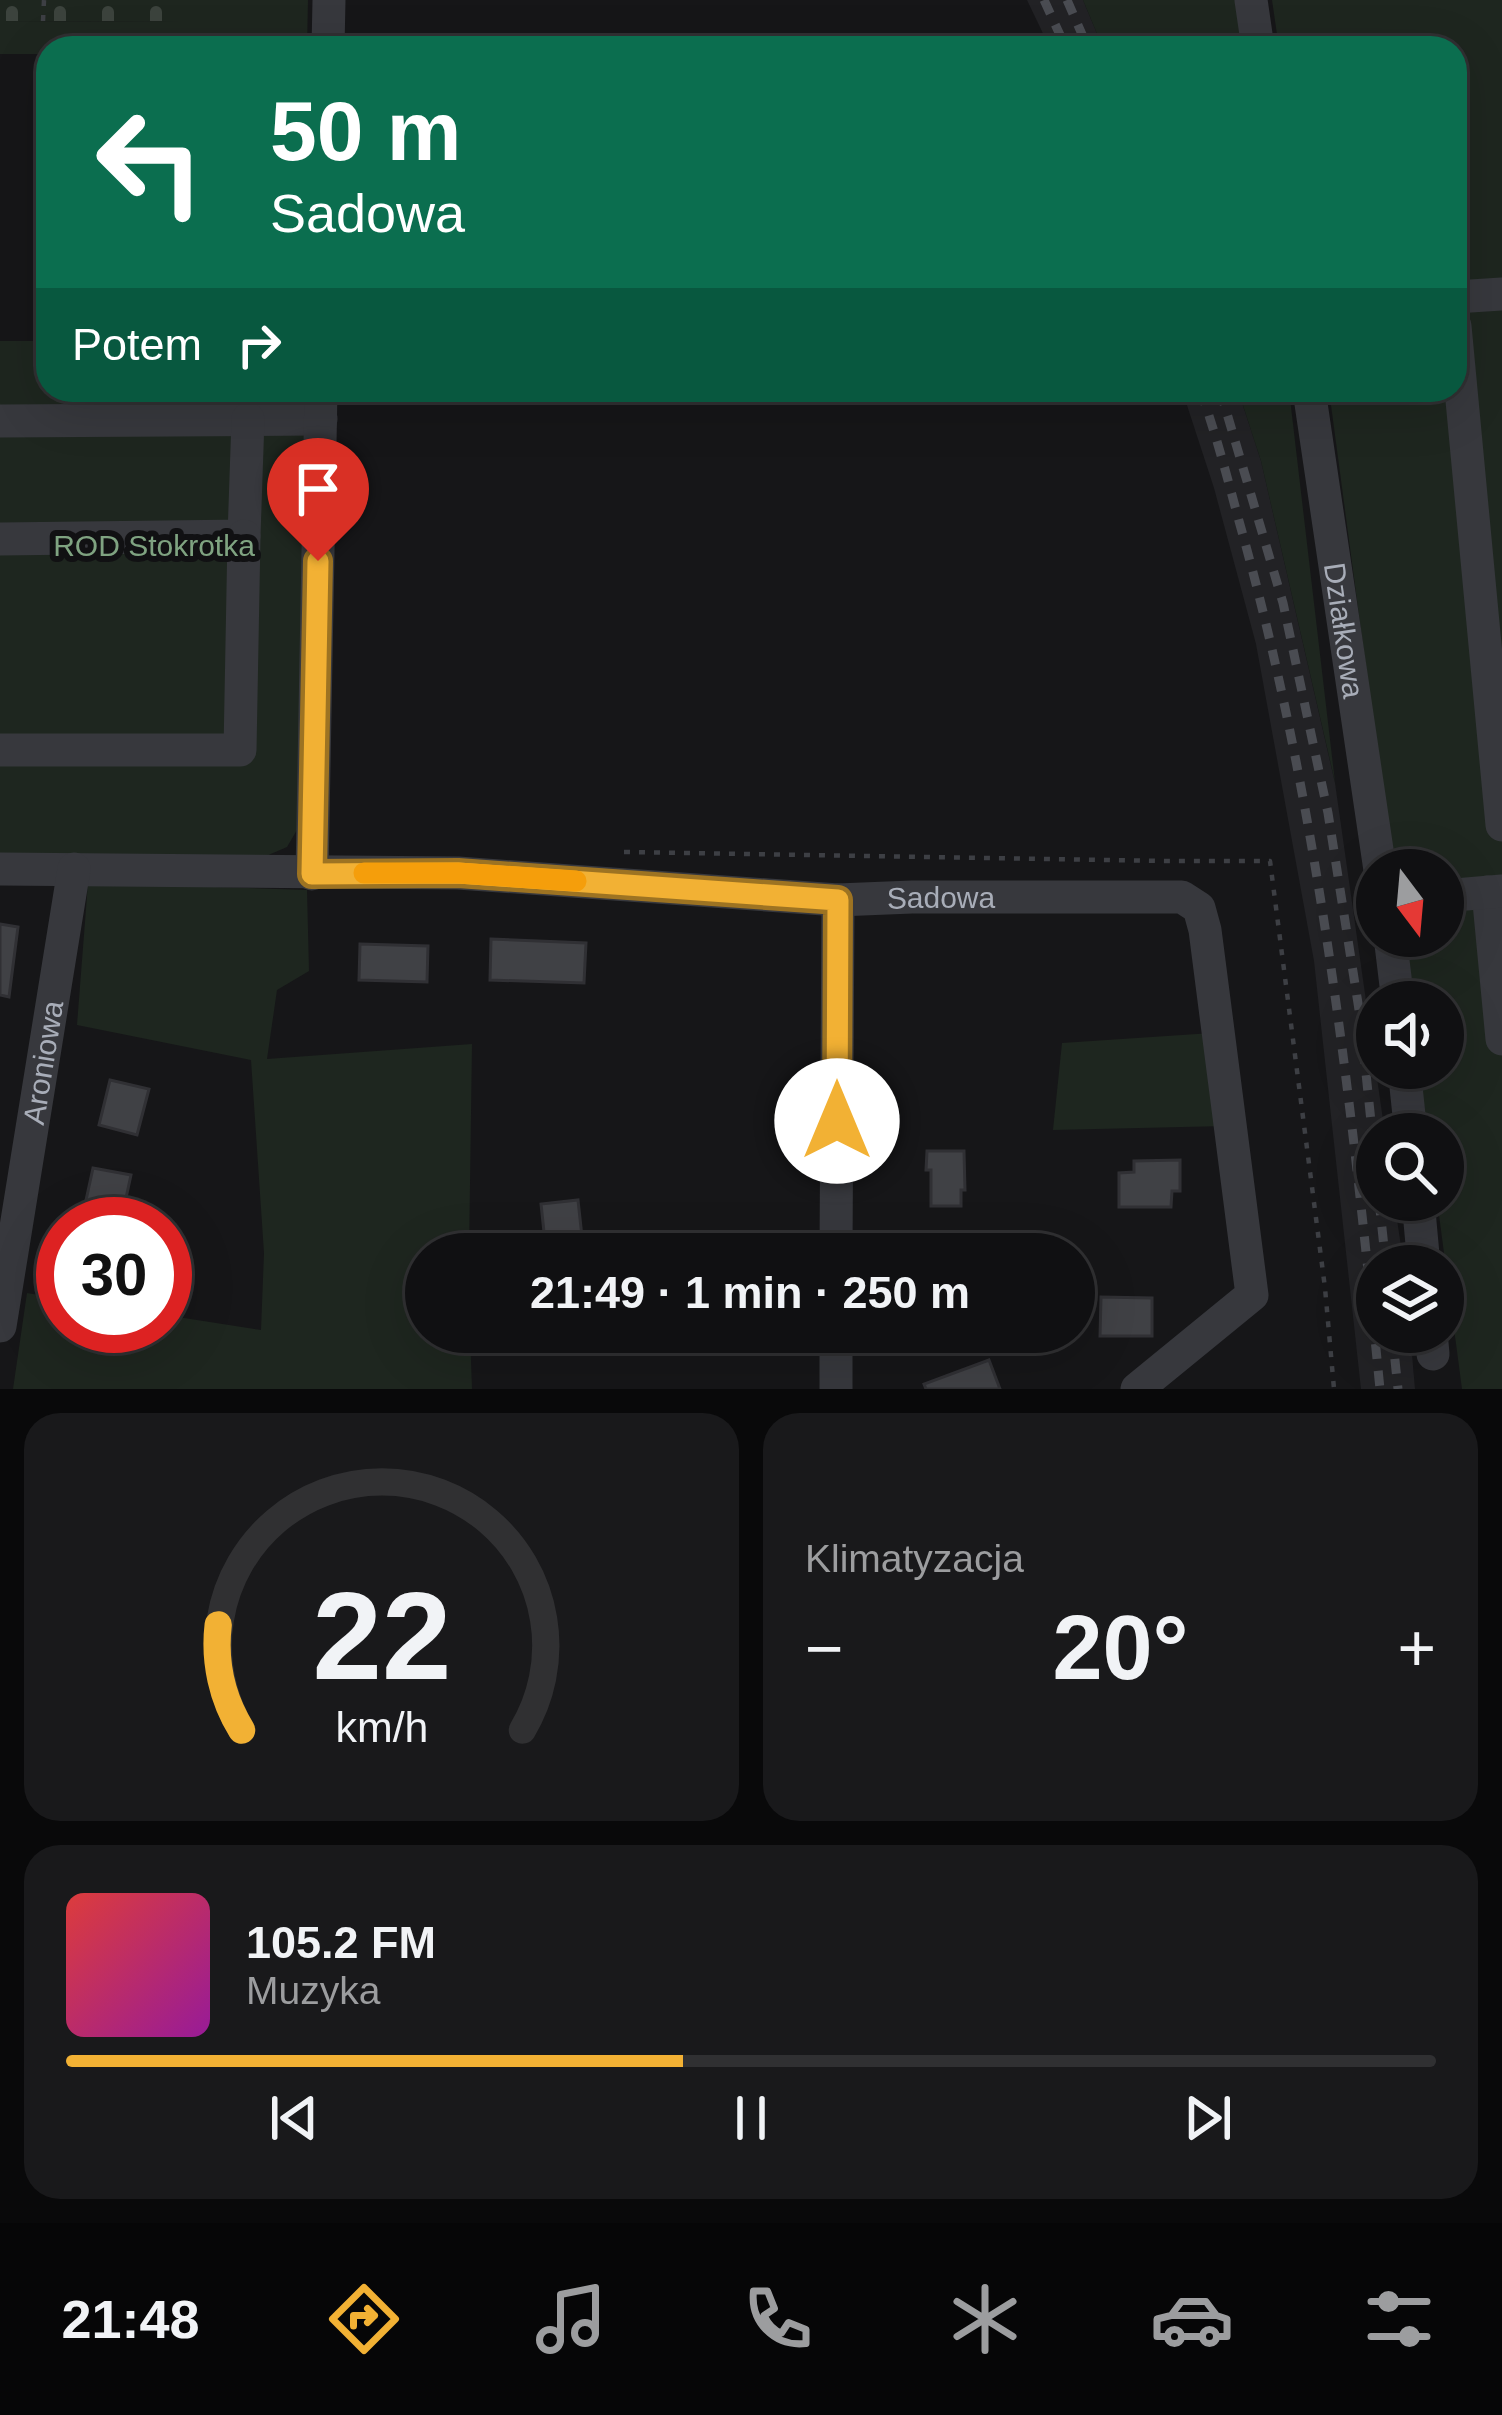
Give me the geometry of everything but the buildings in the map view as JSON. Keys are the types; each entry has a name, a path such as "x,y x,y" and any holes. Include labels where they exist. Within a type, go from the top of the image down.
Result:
{"street":[{"path":"328,36 329,0"},
{"path":"1251,0 1256,36"},
{"path":"1467,297 1502,294"},
{"name":"Działkowa","path":"1311,402 1377,849"},
{"path":"1462,402 1502,825"},
{"path":"0,421 248,419 321,404 312,874"},
{"path":"0,750 240,750 248,419"},
{"path":"0,539 244,536"},
{"name":"Sadowa","path":"0,869 458,873 838,900 1182,898 1199,908 1204,930 1252,1295 1138,1389"},
{"name":"Aroniowa","path":"0,1326 74,869"},
{"path":"1464,894 1495,892 1502,1040"},
{"path":"836,1233 838,900"},
{"path":"836,1353 836,1389"}],"path":[{"path":"43,21 44,0"},
{"path":"616,852 1270,861 1334,1389"}],"shaded area":[{"path":"1027,0 1083,0 1098,36 1044,36"},
{"path":"1186,402 1242,402 1261,461 1335,783 1356,957 1360,957 1363,981 1356,981 1356,1089 1379,1089 1382,1113 1356,1113 1356,1221 1397,1221 1401,1245 1356,1245 1356,1343 1314,961 1256,644"},
{"path":"1357,1353 1412,1353 1415,1389 1361,1389"}],"green space":[{"path":"0,0 184,0 184,22 0,21"},
{"path":"184,0 308,0 307,36 36,36 36,54 0,54 0,21 183,22"},
{"path":"1083,0 1236,0 1241,36 1098,36"},
{"path":"1272,0 1502,0 1502,1389 1462,1389 1457,1353 1464,1353 1464,1245 1443,1245 1440,1221 1464,1221 1464,1113 1425,1113 1422,1089 1464,1089 1464,981 1407,981 1404,957 1464,957 1464,849 1390,849 1331,402 1467,402 1467,36 1277,36"},
{"name":"ROD Stokrotka","path":"0,341 36,341 36,402 312,402 301,823 287,847 266,856 0,859"},
{"path":"1242,402 1290,402 1335,782 1261,461"},
{"path":"88,883 307,890 309,971 277,990 267,1059 472,1044 469,1233 405,1233 405,1353 471,1353 472,1389 13,1389 27,1293 36,1294 36,1353 192,1353 192,1319 261,1330 264,1253 251,1060 77,1025"},
{"path":"1212,1033 1226,1126 1053,1130 1062,1043"}],"railway":[{"path":"1044,0 1060,36"},
{"path":"1067,0 1083,36"},
{"path":"1204,402 1267,628 1311,843 1344,1061 1380,1389"},
{"path":"1224,402 1283,603 1328,813 1370,1113"},
{"path":"1381,1221 1384,1245"},
{"path":"1394,1353 1398,1389"}],"slow traffic":[{"path":"364,873 576,881"}],"route":[{"path":"318,561 312,874 458,873 838,900 837,1121"}]}
